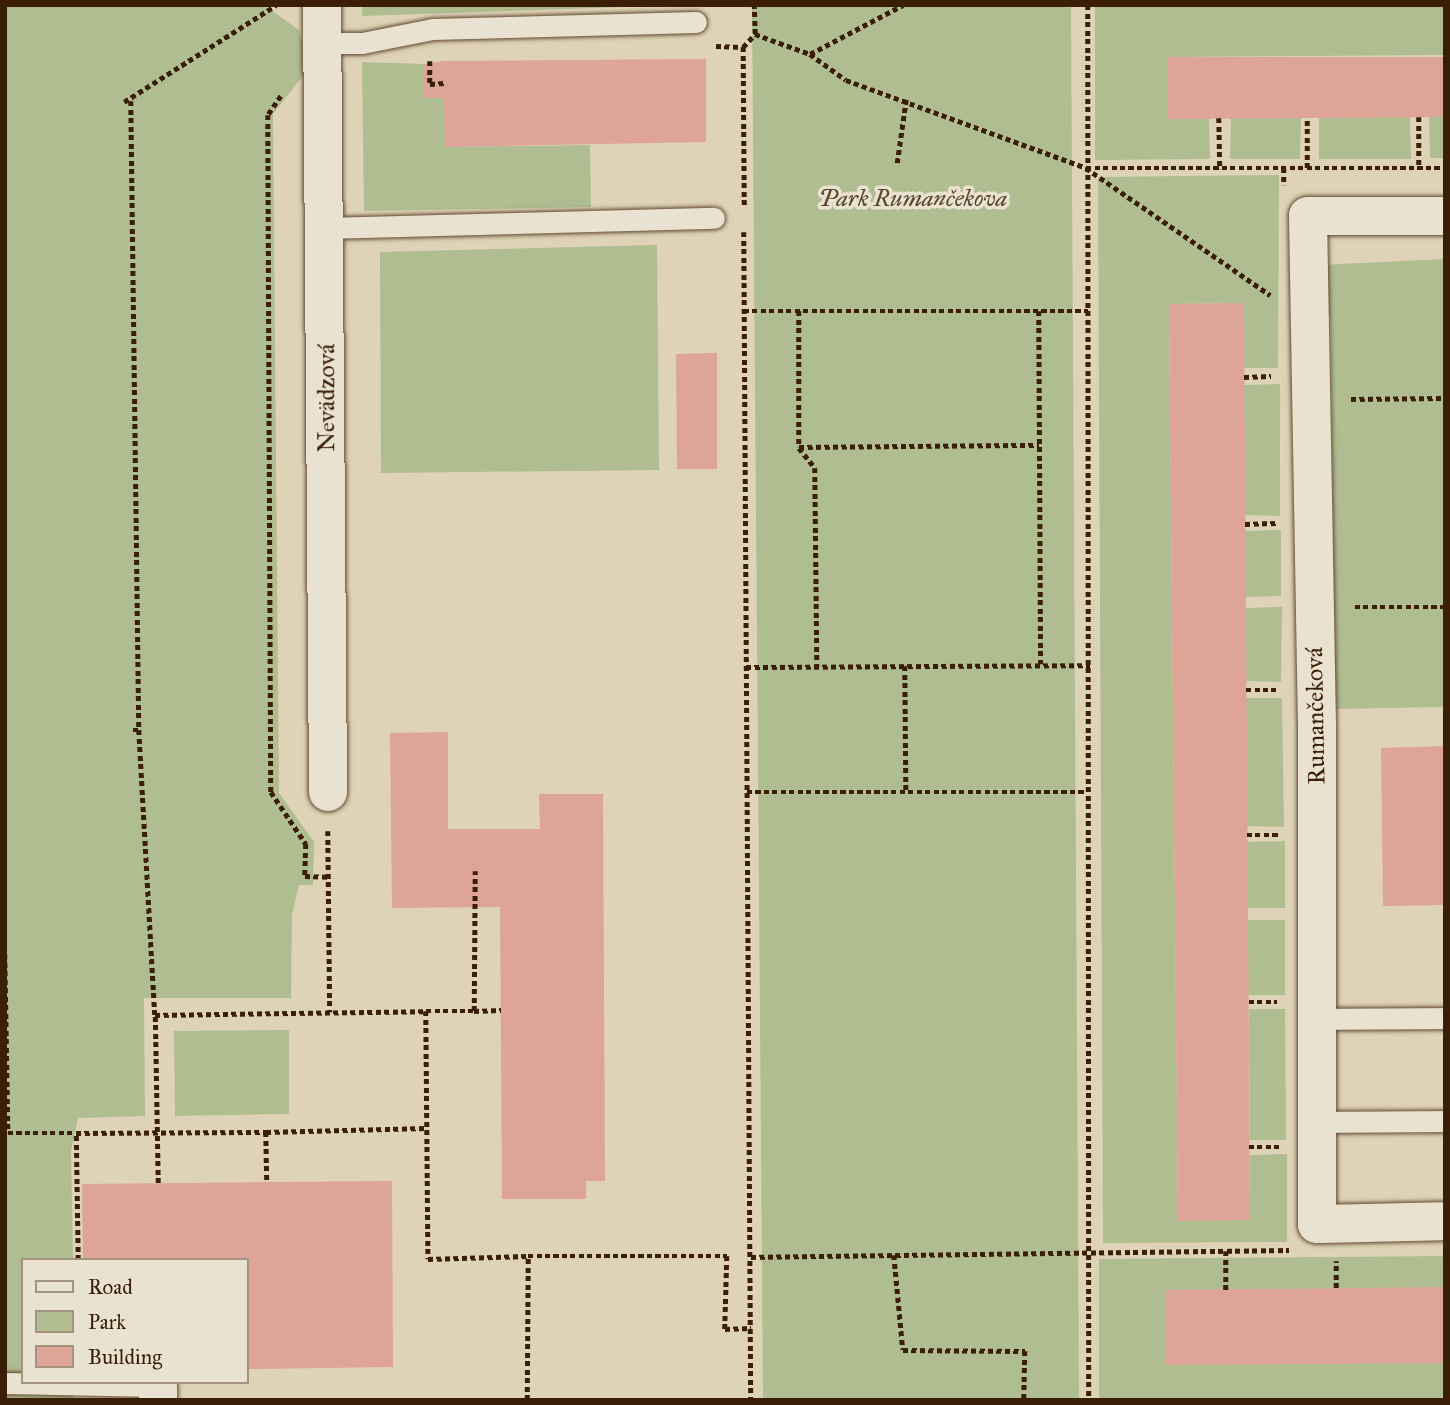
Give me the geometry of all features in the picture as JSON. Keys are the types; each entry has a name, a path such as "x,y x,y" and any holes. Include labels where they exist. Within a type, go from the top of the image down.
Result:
{"street":[{"name":"Nevädzová","path":"322,5 326,228 328,792"},
{"name":"Rumančeková","path":"1445,216 1308,216 1298,388 1315,608 1305,1010 1306,1134 1317,1224 1445,1221"}],"lane":[{"path":"324,43 362,43 433,29 696,22"},
{"path":"326,228 714,218"},
{"path":"1305,1010 1445,1018"},
{"path":"1306,1134 1445,1121"},
{"path":"5,1383 158,1393"}],"path":[{"path":"124,102 131,101 276,5"},
{"path":"744,214 743,47 755,34 754,5"},
{"path":"810,54 903,5"},
{"path":"1088,5 1086,168 1090,665 1086,792 1089,1400"},
{"path":"755,34 810,54 846,80 1086,168 1274,298"},
{"path":"715,46 743,47"},
{"path":"289,86 268,114 271,792 306,844 305,876 328,877"},
{"path":"897,163 905,100"},
{"path":"131,101 136,730 155,1015 158,1183"},
{"path":"1419,117 1419,168"},
{"path":"1219,118 1220,169"},
{"path":"1307,118 1307,168"},
{"path":"1086,168 1445,168"},
{"path":"744,227 751,1400"},
{"path":"744,311 1088,310"},
{"path":"799,311 799,447 815,468 817,666"},
{"path":"1039,311 1041,664"},
{"path":"1244,377 1298,388 1445,398"},
{"path":"799,447 1040,445"},
{"path":"1245,524 1287,523"},
{"path":"1315,608 1445,607"},
{"path":"746,667 1090,665"},
{"path":"905,666 906,790"},
{"path":"1246,690 1289,691"},
{"path":"328,792 330,1012"},
{"path":"747,792 1086,792"},
{"path":"1247,835 1290,835"},
{"path":"474,1011 475,871"},
{"path":"5,954 7,1133 427,1128"},
{"path":"1249,1002 1305,1010"},
{"path":"155,1015 501,1010"},
{"path":"426,1011 428,1259 727,1256 725,1328 751,1328"},
{"path":"266,1132 267,1182"},
{"path":"76,1133 78,1258"},
{"path":"1250,1147 1306,1134"},
{"path":"751,1256 1294,1250"},
{"path":"1336,1289 1337,1250"},
{"path":"1226,1251 1226,1290"},
{"path":"894,1255 903,1349 1025,1350 1024,1400"},
{"path":"527,1400 528,1256"}],"green space":[{"path":"5,5 264,5 299,30 309,68 273,114 279,793 314,842 313,885 299,885 292,915 291,998 144,998 145,1116 78,1118 71,1151 73,1258 21,1258 21,1384 74,1384 74,1400 5,1400"},
{"path":"362,5 682,5 362,16"},
{"name":"Park Rumančekova","path":"752,5 1071,5 1079,1400 763,1400"},
{"path":"1095,5 1445,5 1445,55 1168,57 1209,118 1210,159 1095,160"},
{"path":"362,62 424,64 424,97 444,98 446,147 590,145 591,207 364,211"},
{"path":"1301,117 1300,159 1230,159 1231,118"},
{"path":"1410,117 1411,159 1319,159 1319,118"},
{"path":"1429,117 1445,117 1445,158 1430,158"},
{"path":"1279,175 1278,368 1244,368 1243,303 1169,304 1178,1220 1250,1220 1250,1155 1287,1154 1287,1242 1103,1243 1098,177"},
{"path":"657,245 659,470 381,473 380,252"},
{"path":"1445,259 1445,707 1335,709 1331,322 1319,265"},
{"path":"1280,384 1280,516 1244,515 1244,385"},
{"path":"1281,530 1281,596 1245,597 1245,531"},
{"path":"1282,607 1281,682 1246,681 1246,608"},
{"path":"1246,698 1282,698 1284,827 1247,826"},
{"path":"1285,841 1285,908 1247,908 1247,842"},
{"path":"1248,920 1285,920 1285,995 1248,995"},
{"path":"1249,1009 1285,1009 1286,1140 1250,1140"},
{"path":"289,1030 289,1114 175,1116 174,1031"},
{"path":"1445,1256 1445,1400 1099,1400 1099,1259"}],"building":[{"path":"1167,57 1445,57 1445,117 1168,119"},
{"path":"706,59 706,142 445,147 444,98 424,98 424,64 444,61"},
{"path":"1244,303 1250,1220 1178,1221 1169,304"},
{"path":"717,353 717,469 677,469 676,354"},
{"path":"448,732 448,829 540,829 539,794 603,794 605,1181 586,1181 586,1199 502,1199 500,907 392,908 390,733"},
{"path":"1445,746 1445,905 1383,906 1381,748"},
{"path":"392,1181 393,1367 248,1369 248,1258 83,1258 82,1184"},
{"path":"1445,1287 1445,1363 1166,1365 1165,1290"}]}
